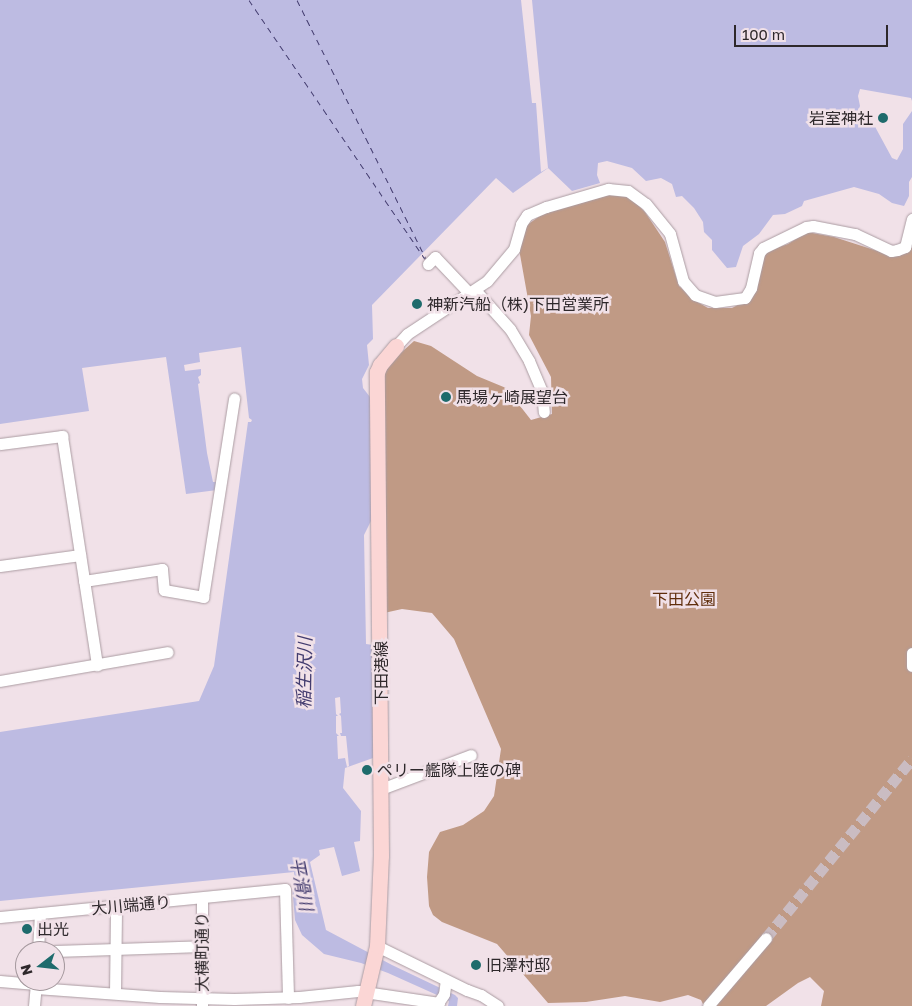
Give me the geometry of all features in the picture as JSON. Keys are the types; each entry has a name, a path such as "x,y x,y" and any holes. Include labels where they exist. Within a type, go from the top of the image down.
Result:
{"main road":[{"name":"下田港線","path":"365,999 377,949 381,789 377,372 383,361 396,346"}],"street":[{"path":"396,346 407,334 487,281 514,250 521,224 527,215 546,207 608,189 628,191 646,204 670,234 683,281 695,296 715,302 745,298 751,288 758,253 762,248 806,227 813,226 855,234 890,250 897,250 905,247 912,219"},
{"path":"428,264 435,257 510,329 529,362 542,391 544,412"},
{"path":"84,581 162,569 164,590 203,597 234,398"},
{"path":"0,444 62,436 98,665"},
{"path":"0,566 80,555"},
{"path":"0,681 168,652"},
{"path":"912,653 912,666"},
{"path":"381,789 398,786 471,755"},
{"name":"大川端通り","path":"0,917 284,889 288,998"},
{"name":"大横町通り","path":"202,898 202,1002"},
{"path":"115,993 116,906"},
{"path":"39,941 40,913"},
{"path":"708,1006 766,938"},
{"path":"65,951 202,946"},
{"path":"377,949 442,995"},
{"path":"0,981 15,982"},
{"path":"65,987 202,1002 288,998 346,991 365,999 442,995 486,997 498,1006"},
{"path":"34,1006 35,991"}],"green space":[{"name":"下田公園","path":"615,193 632,199 645,212 665,242 679,286 694,300 708,308 732,308 747,300 765,252 788,244 807,232 834,237 893,256 906,253 912,247 912,1006 821,1006 824,991 810,977 798,983 766,1006 704,1006 701,1000 688,995 660,1002 625,996 586,1002 548,1003 497,944 442,922 433,915 429,906 427,877 429,852 440,832 463,825 484,811 494,796 501,749 454,639 432,613 402,609 384,613 382,370 414,341 431,346 477,376 506,388 531,420 552,414 551,377 529,335 531,316 519,249 527,225 544,213"}],"water":[{"path":"0,0 912,0 912,101 911,98 860,89 858,96 860,106 858,111 851,114 849,121 862,125 873,123 892,158 897,160 903,149 903,124 912,111 912,177 909,182 909,196 904,206 892,203 879,194 854,187 804,201 802,206 785,214 773,215 759,234 743,246 736,267 727,268 712,250 712,240 704,232 703,222 694,208 682,196 676,197 672,184 661,178 646,181 632,168 607,161 598,163 597,175 600,183 572,191 548,168 513,193 496,178 372,305 373,339 367,345 369,365 362,379 363,388 370,397 372,519 364,535 366,644 373,645 373,758 345,768 343,788 361,811 360,841 354,842 360,871 342,876 334,847 319,850 320,855 310,862 326,930 392,965 455,995 458,998 457,1006 448,1006 449,1001 388,973 361,963 324,954 302,935 295,920 292,885 295,885 294,872 0,901 0,732 199,701 214,666 248,422 252,420 249,418 241,347 199,353 200,362 184,365 185,371 201,369 201,375 198,377 200,383 198,384 207,453 213,482 216,482 217,490 186,494 166,357 82,368 89,411 0,424"}],"pier":[{"path":"521,0 532,0 548,168 541,172 536,103 532,103"},
{"path":"340,697 341,713 339,714 341,716 342,733 340,733 341,736 346,736 349,766 347,767 345,758 338,759 337,736 339,736 336,733 336,716 338,716 336,714 335,698"}],"ferry route":[{"path":"249,0 425,259"},
{"path":"297,0 426,259"}],"tunnel":[{"path":"766,938 912,759"}],"place":[{"name":"岩室神社","path":"883,118"},
{"name":"神新汽船（株)下田営業所","path":"417,304"},
{"name":"馬場ヶ崎展望台","path":"446,397"},
{"name":"ペリー艦隊上陸の碑","path":"367,770"},
{"name":"出光","path":"27,929"},
{"name":"旧澤村邸","path":"476,965"}],"water label":[{"name":"稲生沢川","path":"304,673"},
{"name":"平滑川","path":"302,884"}]}
